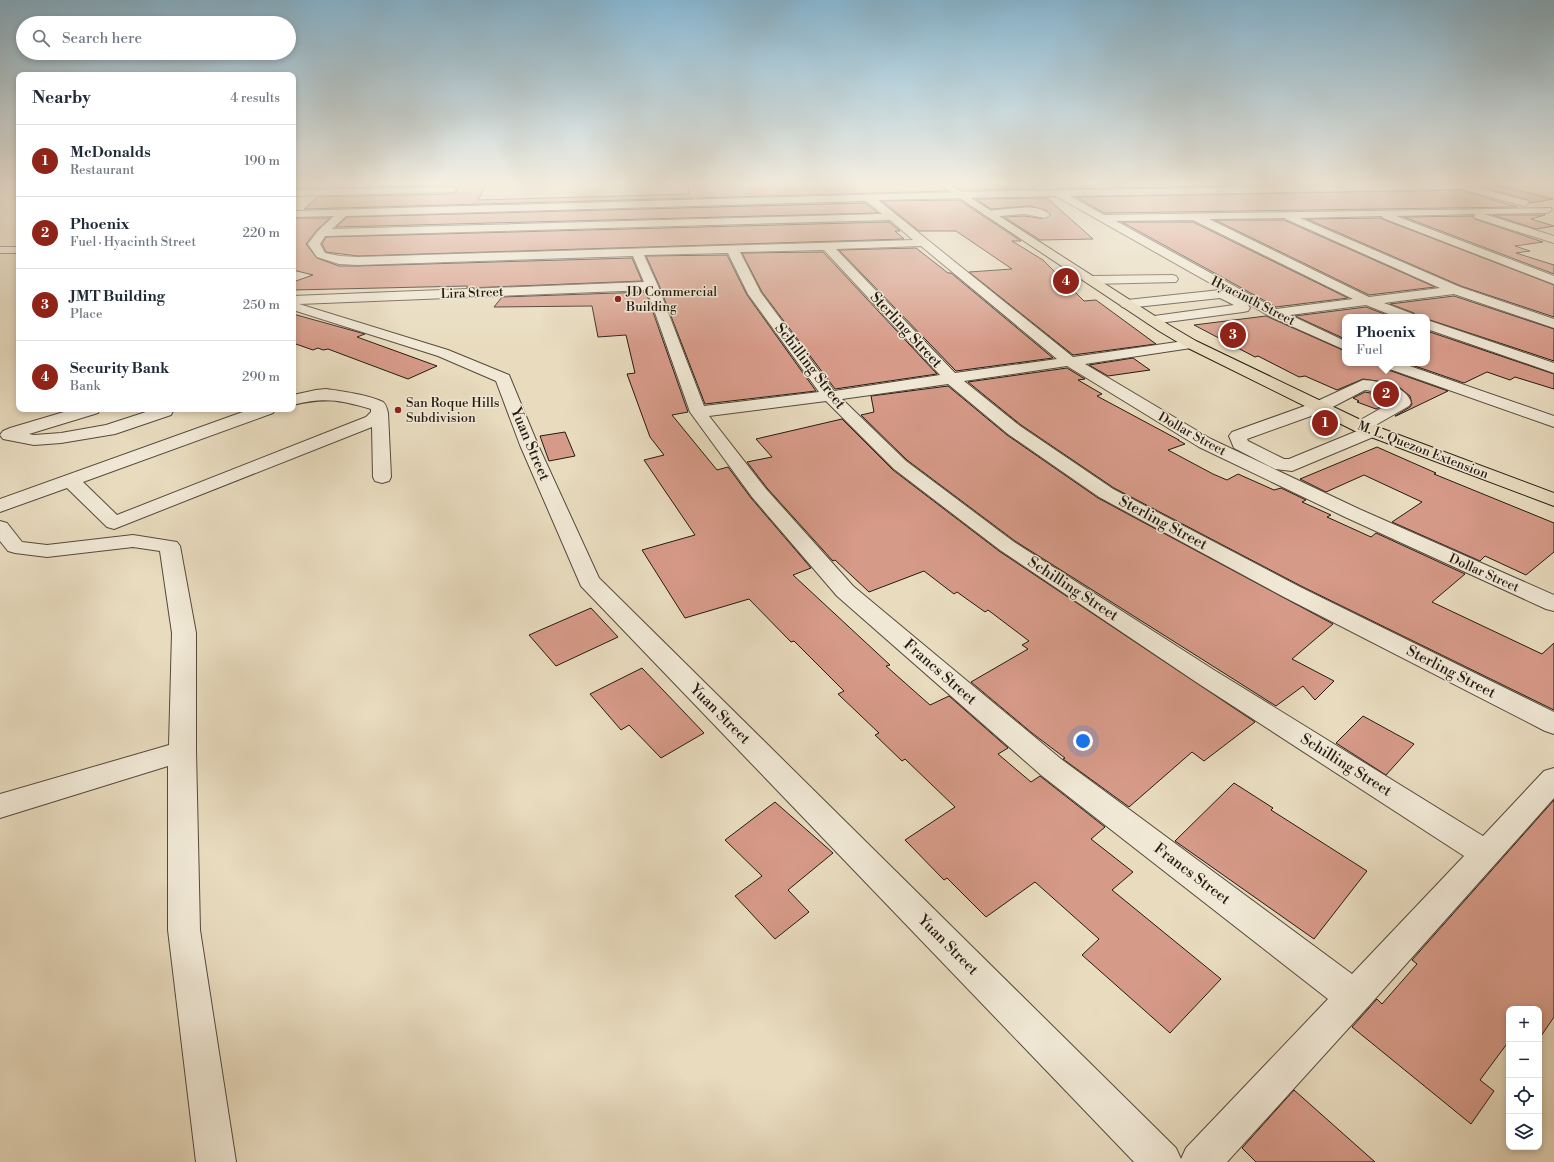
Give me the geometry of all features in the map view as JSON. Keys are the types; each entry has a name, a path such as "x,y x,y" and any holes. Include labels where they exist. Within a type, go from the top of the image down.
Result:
{"main road":[{"name":"M. L. Quezon Extension","path":"1027,239 1191,344 1366,429 1554,500"}],"street":[{"path":"317,239 314,244 321,255 339,260 358,261 923,243"},
{"name":"Dollar Street","path":"919,239 1069,362 1205,443 1352,513 1554,604"},
{"name":"Hyacinth Street","path":"1140,239 1274,313 1342,345"},
{"path":"1241,239 1367,301 1400,314"},
{"path":"1340,239 1455,290 1554,324"},
{"path":"1447,239 1554,280"},
{"name":"Sterling Street","path":"827,246 952,379 1014,430 1106,493 1292,592 1554,724"},
{"name":"Schilling Street","path":"732,249 755,294 830,396 900,465 1007,546 1205,676 1485,853"},
{"path":"0,250 16,250"},
{"name":"Francs Street","path":"637,252 652,286 698,412 759,493 845,590 1051,767 1354,997"},
{"path":"1126,277 1159,273"},
{"path":"1087,278 1172,278"},
{"name":"Lira Street","path":"296,300 652,286"},
{"path":"1274,313 1455,290"},
{"path":"1127,304 1220,294 1242,304 1243,308 1152,320"},
{"path":"1162,300 1190,315"},
{"name":"Yuan Street","path":"296,307 443,353 503,378 529,445 589,581 1162,1162"},
{"path":"1430,325 1554,368"},
{"path":"698,412 830,396 1191,344"},
{"path":"1395,366 1554,422"},
{"path":"1363,385 1375,386 1396,394 1402,398 1403,403 1366,429 1292,465 1281,465 1240,444 1238,436 1319,407 1363,385"},
{"path":"296,399 318,394 340,394 378,406 380,413 382,477"},
{"path":"4,436 82,412"},
{"path":"4,436 34,440 61,438 109,430 158,412"},
{"path":"0,506 259,412"},
{"path":"70,480 114,523 372,421 380,413"},
{"path":"0,527 15,547 47,551 132,540 170,546 184,633 182,751 184,930 216,1162"},
{"path":"0,806 182,751"},
{"path":"1200,1162 1554,779"}],"building":[{"path":"296,239 310,239 306,244 317,258 339,266 632,258 642,281 467,288 467,286 296,290 296,281 313,275 296,271"},
{"path":"325,239 897,239 358,256 326,252 322,244"},
{"path":"968,239 1018,239 1021,241 1012,241 1043,260 1084,301 1096,300 1156,344 1073,355 969,272 1012,269"},
{"path":"1039,239 1081,239 1040,240"},
{"path":"1153,239 1228,239 1348,298 1276,307"},
{"path":"1254,239 1327,239 1435,287 1369,295"},
{"path":"1353,239 1435,239 1554,285 1554,317 1461,286"},
{"path":"1462,239 1535,239 1543,242 1515,246 1530,251 1516,253 1554,265 1554,274"},
{"path":"916,248 948,273 951,273 1053,358 956,371 839,250"},
{"path":"823,252 937,374 835,389 762,292 742,253"},
{"path":"727,255 747,295 816,391 705,404 659,285 646,256"},
{"path":"646,292 688,412 672,415 717,470 728,467 751,498 811,568 793,575 890,665 886,666 930,705 949,696 1008,748 998,754 1031,782 1040,776 1105,827 1091,839 1133,872 1112,890 1221,979 1170,1033 1082,955 1099,939 1035,882 986,917 947,878 944,880 905,840 955,807 905,759 902,761 875,735 879,733 838,694 844,691 794,641 791,642 749,599 685,618 642,550 695,535 644,460 664,455 650,437 627,374 635,373 626,335 598,337 592,306 494,307 502,297"},
{"path":"1454,296 1554,329 1554,361 1430,320 1430,314 1414,314 1390,304"},
{"path":"1366,307 1384,314 1342,314 1342,338 1295,316"},
{"path":"296,315 365,334 357,337 437,366 408,379 328,349 323,350 318,348 313,350 296,344"},
{"path":"1266,316 1342,350 1342,366 1378,366 1448,391 1395,416 1410,407 1412,404 1410,396 1399,387 1384,382 1363,379 1337,390 1305,376 1299,377 1258,356 1255,357 1194,325"},
{"path":"1430,332 1554,374 1554,389 1515,377 1510,380 1487,372 1464,383 1415,366 1430,366"},
{"path":"1133,358 1150,370 1108,376 1089,365"},
{"path":"1067,368 1085,379 1078,380 1102,394 1097,396 1185,444 1168,450 1213,474 1227,480 1238,474 1274,490 1281,488 1306,500 1302,502 1331,515 1327,517 1371,537 1376,533 1465,574 1432,602 1542,654 1554,643 1554,710 1301,586 1114,488 1021,425 968,382"},
{"path":"948,386 1007,435 1098,498 1333,624 1292,659 1334,681 1315,700 1303,686 1276,706 1015,541 907,460 861,415 874,412 871,396"},
{"path":"1365,392 1381,395 1392,401 1376,409 1357,402 1359,401 1353,398"},
{"path":"842,419 893,470 999,551 1255,722 1204,761 1192,752 1129,807 1063,759 1065,758 1032,733 971,682 1028,649 1022,645 1029,641 988,610 985,612 957,592 954,594 924,571 869,592 835,560 833,561 767,488 747,462 772,457 756,439"},
{"path":"565,432 575,456 549,461 540,436"},
{"path":"1377,447 1436,473 1434,474 1554,523 1554,552 1526,575 1485,556 1480,561 1392,522 1422,502 1364,475 1326,492 1300,479"},
{"path":"591,608 618,637 556,666 529,635"},
{"path":"642,668 704,733 661,758 629,725 621,730 590,694"},
{"path":"1363,716 1414,744 1386,775 1336,743"},
{"path":"1234,783 1273,808 1271,810 1367,871 1314,939 1175,841"},
{"path":"1554,800 1554,1017 1542,1035 1542,1006 1506,1006 1506,1045 1480,1080 1494,1091 1471,1124 1352,1027 1377,999 1382,1004 1417,964 1412,960"},
{"path":"775,802 833,853 788,890 809,912 775,939 735,896 762,876 725,840"},
{"path":"1294,1090 1375,1162 1256,1162 1242,1148"}],"place":[{"name":"Security Bank","path":"1066,281"},
{"name":"JD Commercial Building","path":"618,299"},
{"name":"JMT Building","path":"1233,335"},
{"name":"Phoenix","path":"1386,394"},
{"name":"San Roque Hills Subdivision","path":"398,410"},
{"name":"McDonalds","path":"1325,423"}]}
